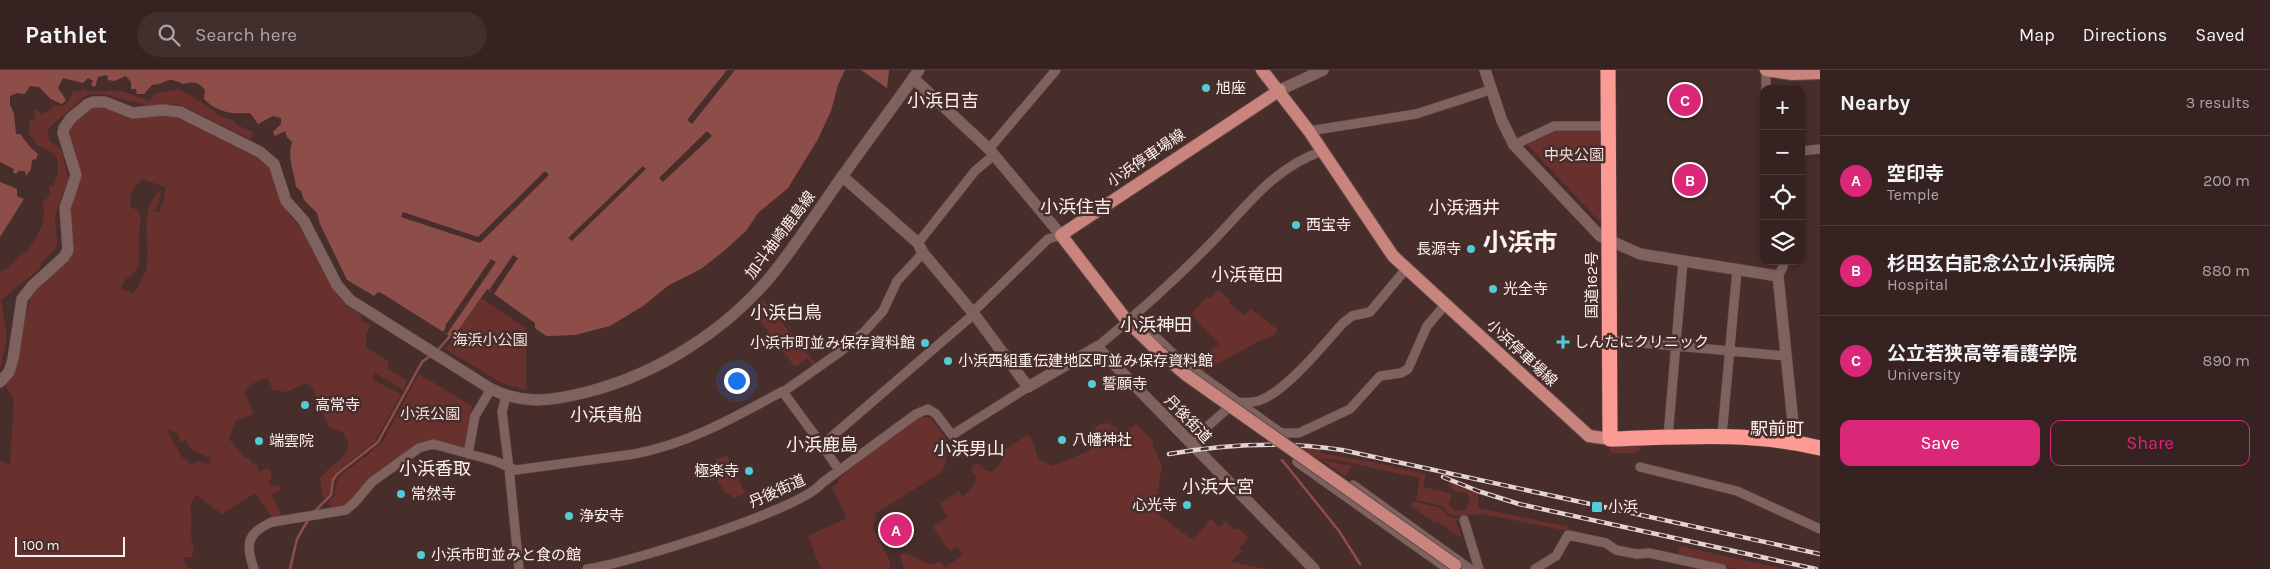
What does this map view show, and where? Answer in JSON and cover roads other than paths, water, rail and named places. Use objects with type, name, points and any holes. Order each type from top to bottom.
[{"type":"highway","name":"国道162号","points":[[1608,70],[1610,439]]},
{"type":"highway","points":[[1610,439],[1722,436],[1795,442],[1820,448]]},
{"type":"main road","points":[[1262,70],[1280,90],[1323,70]]},
{"type":"main road","points":[[1485,70],[1490,90],[1514,145],[1600,236],[1640,254],[1778,276],[1795,442]]},
{"type":"main road","points":[[1766,70],[1792,74],[1820,73]]},
{"type":"main road","name":"加斗袖崎鹿島線","points":[[0,382],[8,372],[13,358],[22,299],[32,286],[60,262],[68,250],[65,208],[76,175],[63,133],[71,118],[93,102],[105,102],[133,113],[163,110],[180,112],[260,152],[274,164],[286,201],[304,221],[343,293],[360,308],[491,389],[506,396],[525,400],[548,400],[594,390],[653,368],[694,344],[742,306],[765,282],[916,74],[991,152],[1062,235]]},
{"type":"main road","name":"小浜停車場線","points":[[1062,235],[1280,90],[1393,256],[1589,436],[1610,439]]},
{"type":"main road","points":[[842,176],[920,248],[973,313],[1028,387],[1097,347]]},
{"type":"main road","points":[[1062,235],[1158,351],[1185,374],[1454,568]]},
{"type":"main road","name":"丹後街道","points":[[1097,347],[1314,569]]},
{"type":"street","points":[[839,470],[783,392],[840,352],[864,332],[883,311],[897,281],[920,248],[975,172],[1056,70]]},
{"type":"street","points":[[1766,70],[1766,85]]},
{"type":"street","points":[[1309,130],[1416,114],[1490,90]]},
{"type":"street","points":[[1514,145],[1554,126],[1608,126]]},
{"type":"street","points":[[1805,151],[1820,149]]},
{"type":"street","points":[[1097,347],[1131,319],[1210,245],[1273,178],[1299,160],[1322,151]]},
{"type":"street","points":[[822,445],[973,313],[1048,239],[1062,235]]},
{"type":"street","points":[[1668,437],[1683,261]]},
{"type":"street","points":[[1778,276],[1783,265]]},
{"type":"street","points":[[1190,442],[1235,402],[1247,403],[1260,400],[1284,384],[1343,323],[1361,313],[1370,312],[1406,269]]},
{"type":"street","points":[[1722,436],[1737,270]]},
{"type":"street","points":[[1131,319],[1182,362],[1235,402],[1281,433],[1299,433],[1350,409],[1380,376],[1401,373],[1408,369],[1427,326],[1445,305]]},
{"type":"street","points":[[1610,340],[1786,356]]},
{"type":"street","name":"丹後街道","points":[[586,569],[656,552],[728,528],[816,490],[839,470],[916,414],[928,409],[936,414],[952,436],[1028,387]]},
{"type":"street","points":[[468,454],[475,416],[491,389]]},
{"type":"street","points":[[254,569],[248,546],[254,532],[272,522],[346,510],[372,482],[419,448],[433,444],[516,470],[652,451],[686,440],[720,425],[783,391]]},
{"type":"street","points":[[506,396],[502,412],[518,569]]},
{"type":"street","points":[[1454,568],[1297,462],[1320,462],[1470,569]]},
{"type":"street","points":[[1640,467],[1737,491],[1820,529]]},
{"type":"street","points":[[1464,520],[1479,569]]},
{"type":"street","points":[[1534,569],[1556,556],[1568,535],[1606,543],[1616,550],[1637,554],[1649,553],[1722,569]]},
{"type":"waterway","points":[[437,351],[450,336]]},
{"type":"waterway","points":[[313,513],[331,495],[333,480],[337,474],[378,442],[422,362],[430,356]]},
{"type":"waterway","points":[[1282,460],[1339,531],[1360,564]]},
{"type":"waterway","points":[[290,569],[297,539],[308,520]]},
{"type":"railway","points":[[1169,454],[1212,448],[1256,445],[1299,445],[1342,450],[1820,554]]},
{"type":"railway","points":[[1443,477],[1519,504],[1816,569]]},
{"type":"place","name":"旭座","points":[[1206,88]]},
{"type":"place","name":"公立若狭高等看護学院","points":[[1685,100]]},
{"type":"place","name":"杉田玄白記念公立小浜病院","points":[[1690,180]]},
{"type":"place","name":"西宝寺","points":[[1296,225]]},
{"type":"place","name":"長源寺","points":[[1471,249]]},
{"type":"place","name":"光全寺","points":[[1493,289]]},
{"type":"place","name":"しんたにクリニック","points":[[1563,342]]},
{"type":"place","name":"小浜市町並み保存資料館","points":[[925,343]]},
{"type":"place","name":"小浜西組重伝建地区町並み保存資料館","points":[[948,361]]},
{"type":"place","name":"誓願寺","points":[[1092,384]]},
{"type":"place","name":"高常寺","points":[[305,405]]},
{"type":"place","name":"八幡神社","points":[[1062,440]]},
{"type":"place","name":"端雲院","points":[[259,441]]},
{"type":"place","name":"極楽寺","points":[[749,471]]},
{"type":"place","name":"常然寺","points":[[401,494]]},
{"type":"place","name":"心光寺","points":[[1187,505]]},
{"type":"place","name":"小浜","points":[[1597,507]]},
{"type":"place","name":"浄安寺","points":[[569,516]]},
{"type":"place","name":"空印寺","points":[[896,530]]},
{"type":"place","name":"小浜市町並みと食の館","points":[[421,555]]},
{"type":"district","name":"小浜日吉","points":[[943,101]]},
{"type":"district","name":"小浜住吉","points":[[1076,207]]},
{"type":"district","name":"小浜酒井","points":[[1464,208]]},
{"type":"district","name":"小浜市","points":[[1520,242]]},
{"type":"district","name":"小浜竜田","points":[[1247,275]]},
{"type":"district","name":"小浜白鳥","points":[[786,313]]},
{"type":"district","name":"小浜神田","points":[[1156,325]]},
{"type":"district","name":"小浜貴船","points":[[606,415]]},
{"type":"district","name":"駅前町","points":[[1777,429]]},
{"type":"district","name":"小浜鹿島","points":[[822,445]]},
{"type":"district","name":"小浜男山","points":[[969,449]]},
{"type":"district","name":"小浜香取","points":[[435,469]]},
{"type":"district","name":"小浜大宮","points":[[1218,487]]},
{"type":"park label","name":"中央公園","points":[[1574,155]]},
{"type":"park label","name":"海浜小公園","points":[[490,340]]},
{"type":"park label","name":"小浜公園","points":[[430,414]]}]
